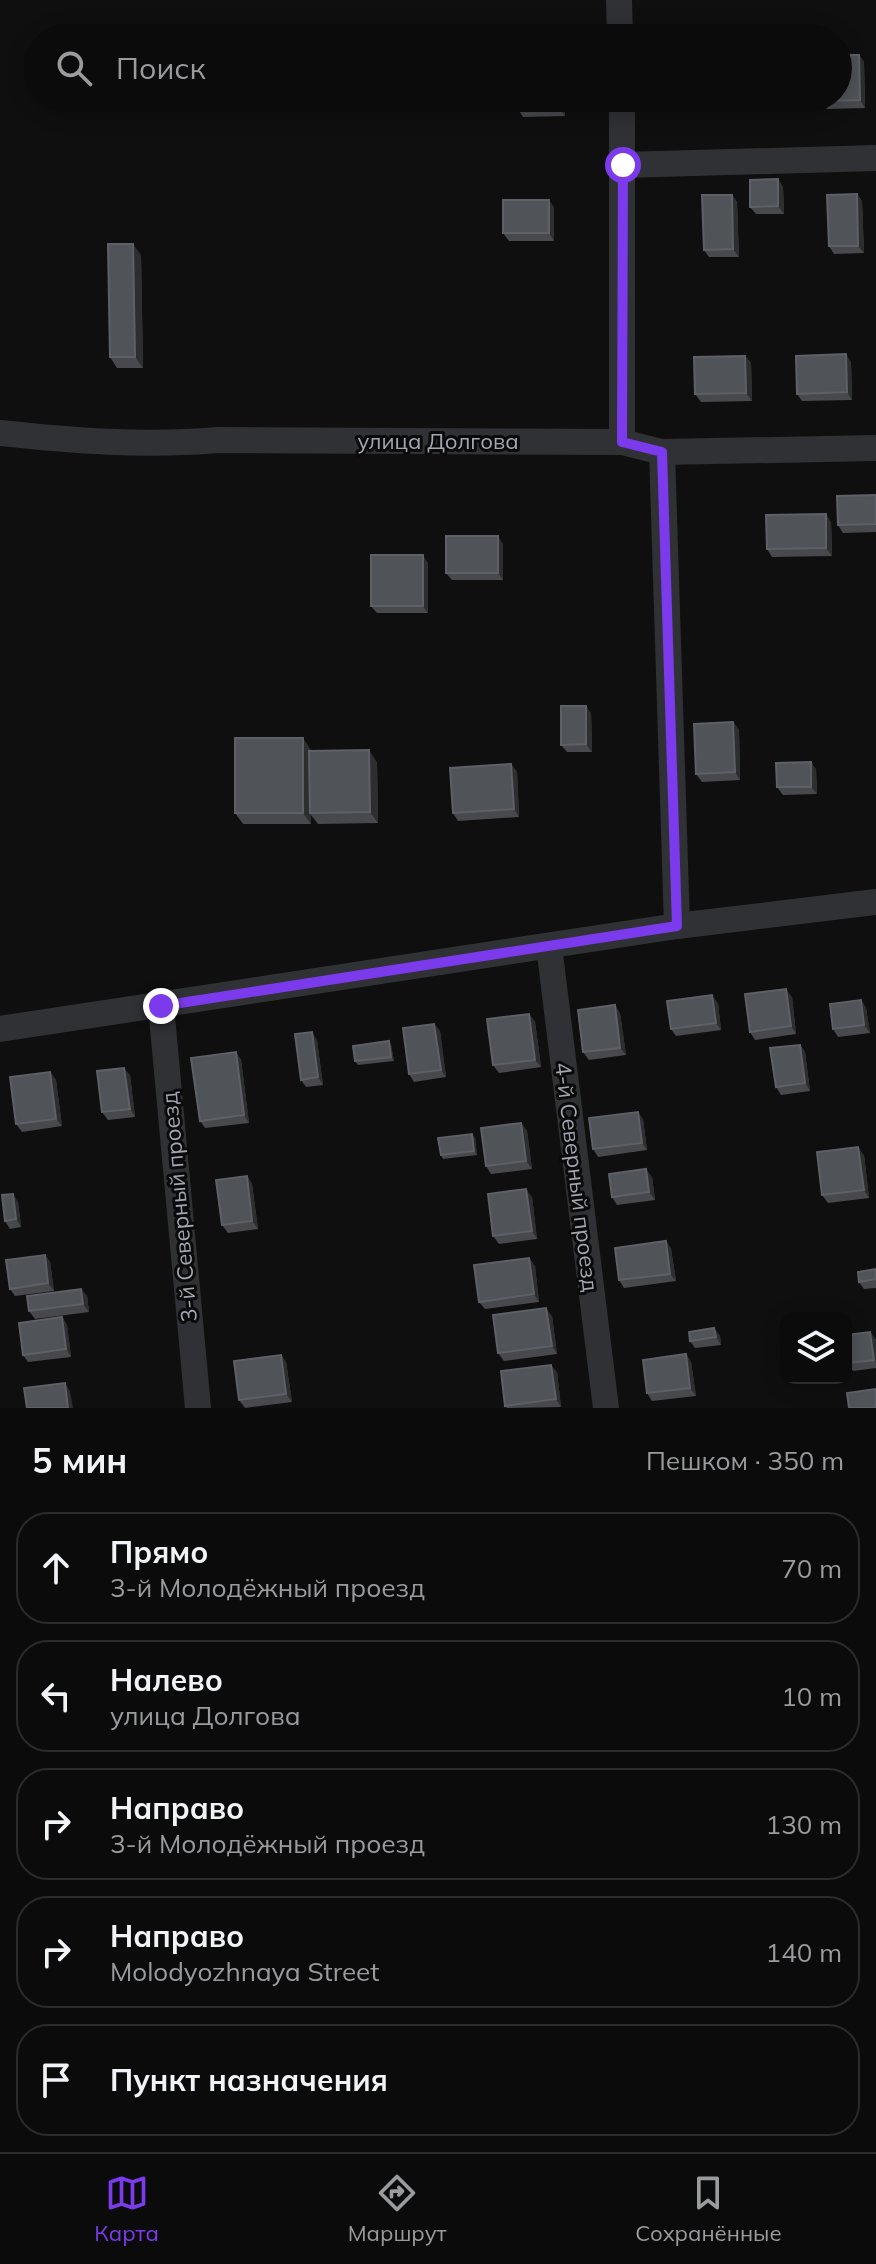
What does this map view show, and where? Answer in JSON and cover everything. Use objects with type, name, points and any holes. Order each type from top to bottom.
[{"type":"street","points":[[619,0],[620,24]]},
{"type":"street","points":[[622,112],[622,442]]},
{"type":"street","points":[[623,165],[876,158]]},
{"type":"street","name":"улица Долгова","points":[[0,433],[79,441],[166,444],[218,440],[622,442],[662,452],[876,448]]},
{"type":"street","points":[[662,452],[677,926]]},
{"type":"street","points":[[0,1029],[677,926],[876,902]]},
{"type":"street","name":"4-й Северный проезд","points":[[549,946],[606,1408]]},
{"type":"street","name":"3-й Северный проезд","points":[[161,1006],[198,1408]]},
{"type":"building","points":[[852,55],[859,55],[860,100],[852,100]]},
{"type":"building","points":[[778,179],[778,206],[750,207],[750,180]]},
{"type":"building","points":[[857,194],[858,246],[829,246],[827,195]]},
{"type":"building","points":[[702,195],[732,195],[733,249],[704,250]]},
{"type":"building","points":[[503,200],[549,200],[549,233],[503,233]]},
{"type":"building","points":[[108,244],[133,244],[135,357],[110,357]]},
{"type":"building","points":[[846,354],[847,392],[797,394],[796,356]]},
{"type":"building","points":[[745,356],[746,393],[695,394],[694,357]]},
{"type":"building","points":[[876,495],[876,524],[838,525],[837,496]]},
{"type":"building","points":[[826,514],[826,548],[767,549],[766,515]]},
{"type":"building","points":[[446,536],[498,536],[498,573],[446,573]]},
{"type":"building","points":[[371,555],[423,555],[423,606],[371,606]]},
{"type":"building","points":[[561,706],[586,706],[586,744],[561,745]]},
{"type":"building","points":[[733,722],[735,772],[696,774],[694,724]]},
{"type":"building","points":[[235,738],[303,738],[303,813],[235,813]]},
{"type":"building","points":[[369,750],[370,812],[310,813],[309,751]]},
{"type":"building","points":[[811,762],[811,787],[777,787],[776,763]]},
{"type":"building","points":[[511,764],[514,809],[453,813],[450,768]]},
{"type":"building","points":[[786,989],[791,1026],[750,1032],[745,994]]},
{"type":"building","points":[[712,995],[716,1023],[671,1029],[667,1001]]},
{"type":"building","points":[[861,1000],[864,1025],[833,1029],[830,1004]]},
{"type":"building","points":[[615,1005],[620,1048],[583,1052],[578,1010]]},
{"type":"building","points":[[529,1014],[535,1060],[493,1065],[487,1019]]},
{"type":"building","points":[[434,1024],[441,1070],[409,1074],[403,1028]]},
{"type":"building","points":[[312,1032],[318,1077],[301,1080],[295,1034]]},
{"type":"building","points":[[389,1041],[391,1057],[355,1061],[353,1046]]},
{"type":"building","points":[[800,1045],[805,1083],[776,1087],[770,1048]]},
{"type":"building","points":[[236,1052],[244,1115],[200,1121],[191,1058]]},
{"type":"building","points":[[124,1068],[130,1109],[102,1112],[97,1071]]},
{"type":"building","points":[[50,1072],[56,1119],[16,1124],[10,1077]]},
{"type":"building","points":[[638,1112],[642,1143],[593,1149],[589,1118]]},
{"type":"building","points":[[521,1123],[526,1161],[486,1166],[481,1128]]},
{"type":"building","points":[[472,1134],[474,1151],[441,1155],[438,1138]]},
{"type":"building","points":[[858,1147],[864,1190],[822,1195],[817,1152]]},
{"type":"building","points":[[646,1169],[649,1192],[612,1197],[609,1174]]},
{"type":"building","points":[[247,1176],[252,1221],[222,1225],[216,1180]]},
{"type":"building","points":[[526,1189],[532,1231],[493,1236],[488,1194]]},
{"type":"building","points":[[13,1194],[16,1219],[5,1221],[2,1195]]},
{"type":"building","points":[[666,1241],[670,1274],[619,1280],[615,1248]]},
{"type":"building","points":[[45,1255],[48,1283],[10,1289],[6,1260]]},
{"type":"building","points":[[529,1258],[534,1294],[479,1302],[474,1265]]},
{"type":"building","points":[[876,1269],[876,1279],[859,1282],[858,1272]]},
{"type":"building","points":[[81,1289],[83,1304],[29,1311],[27,1296]]},
{"type":"building","points":[[546,1308],[552,1346],[498,1353],[493,1315]]},
{"type":"building","points":[[62,1317],[66,1349],[23,1355],[19,1323]]},
{"type":"building","points":[[714,1328],[716,1337],[690,1341],[689,1332]]},
{"type":"building","points":[[870,1332],[874,1360],[852,1363],[852,1334]]},
{"type":"building","points":[[686,1354],[690,1388],[647,1393],[643,1360]]},
{"type":"building","points":[[281,1355],[286,1394],[239,1400],[234,1361]]},
{"type":"building","points":[[551,1365],[556,1399],[505,1406],[501,1371]]},
{"type":"building","points":[[65,1383],[68,1408],[27,1408],[24,1388]]},
{"type":"building","points":[[876,1389],[876,1408],[849,1408],[847,1393]]},
{"type":"route","points":[[161,1006],[677,926],[662,452],[622,442],[623,165]]}]
